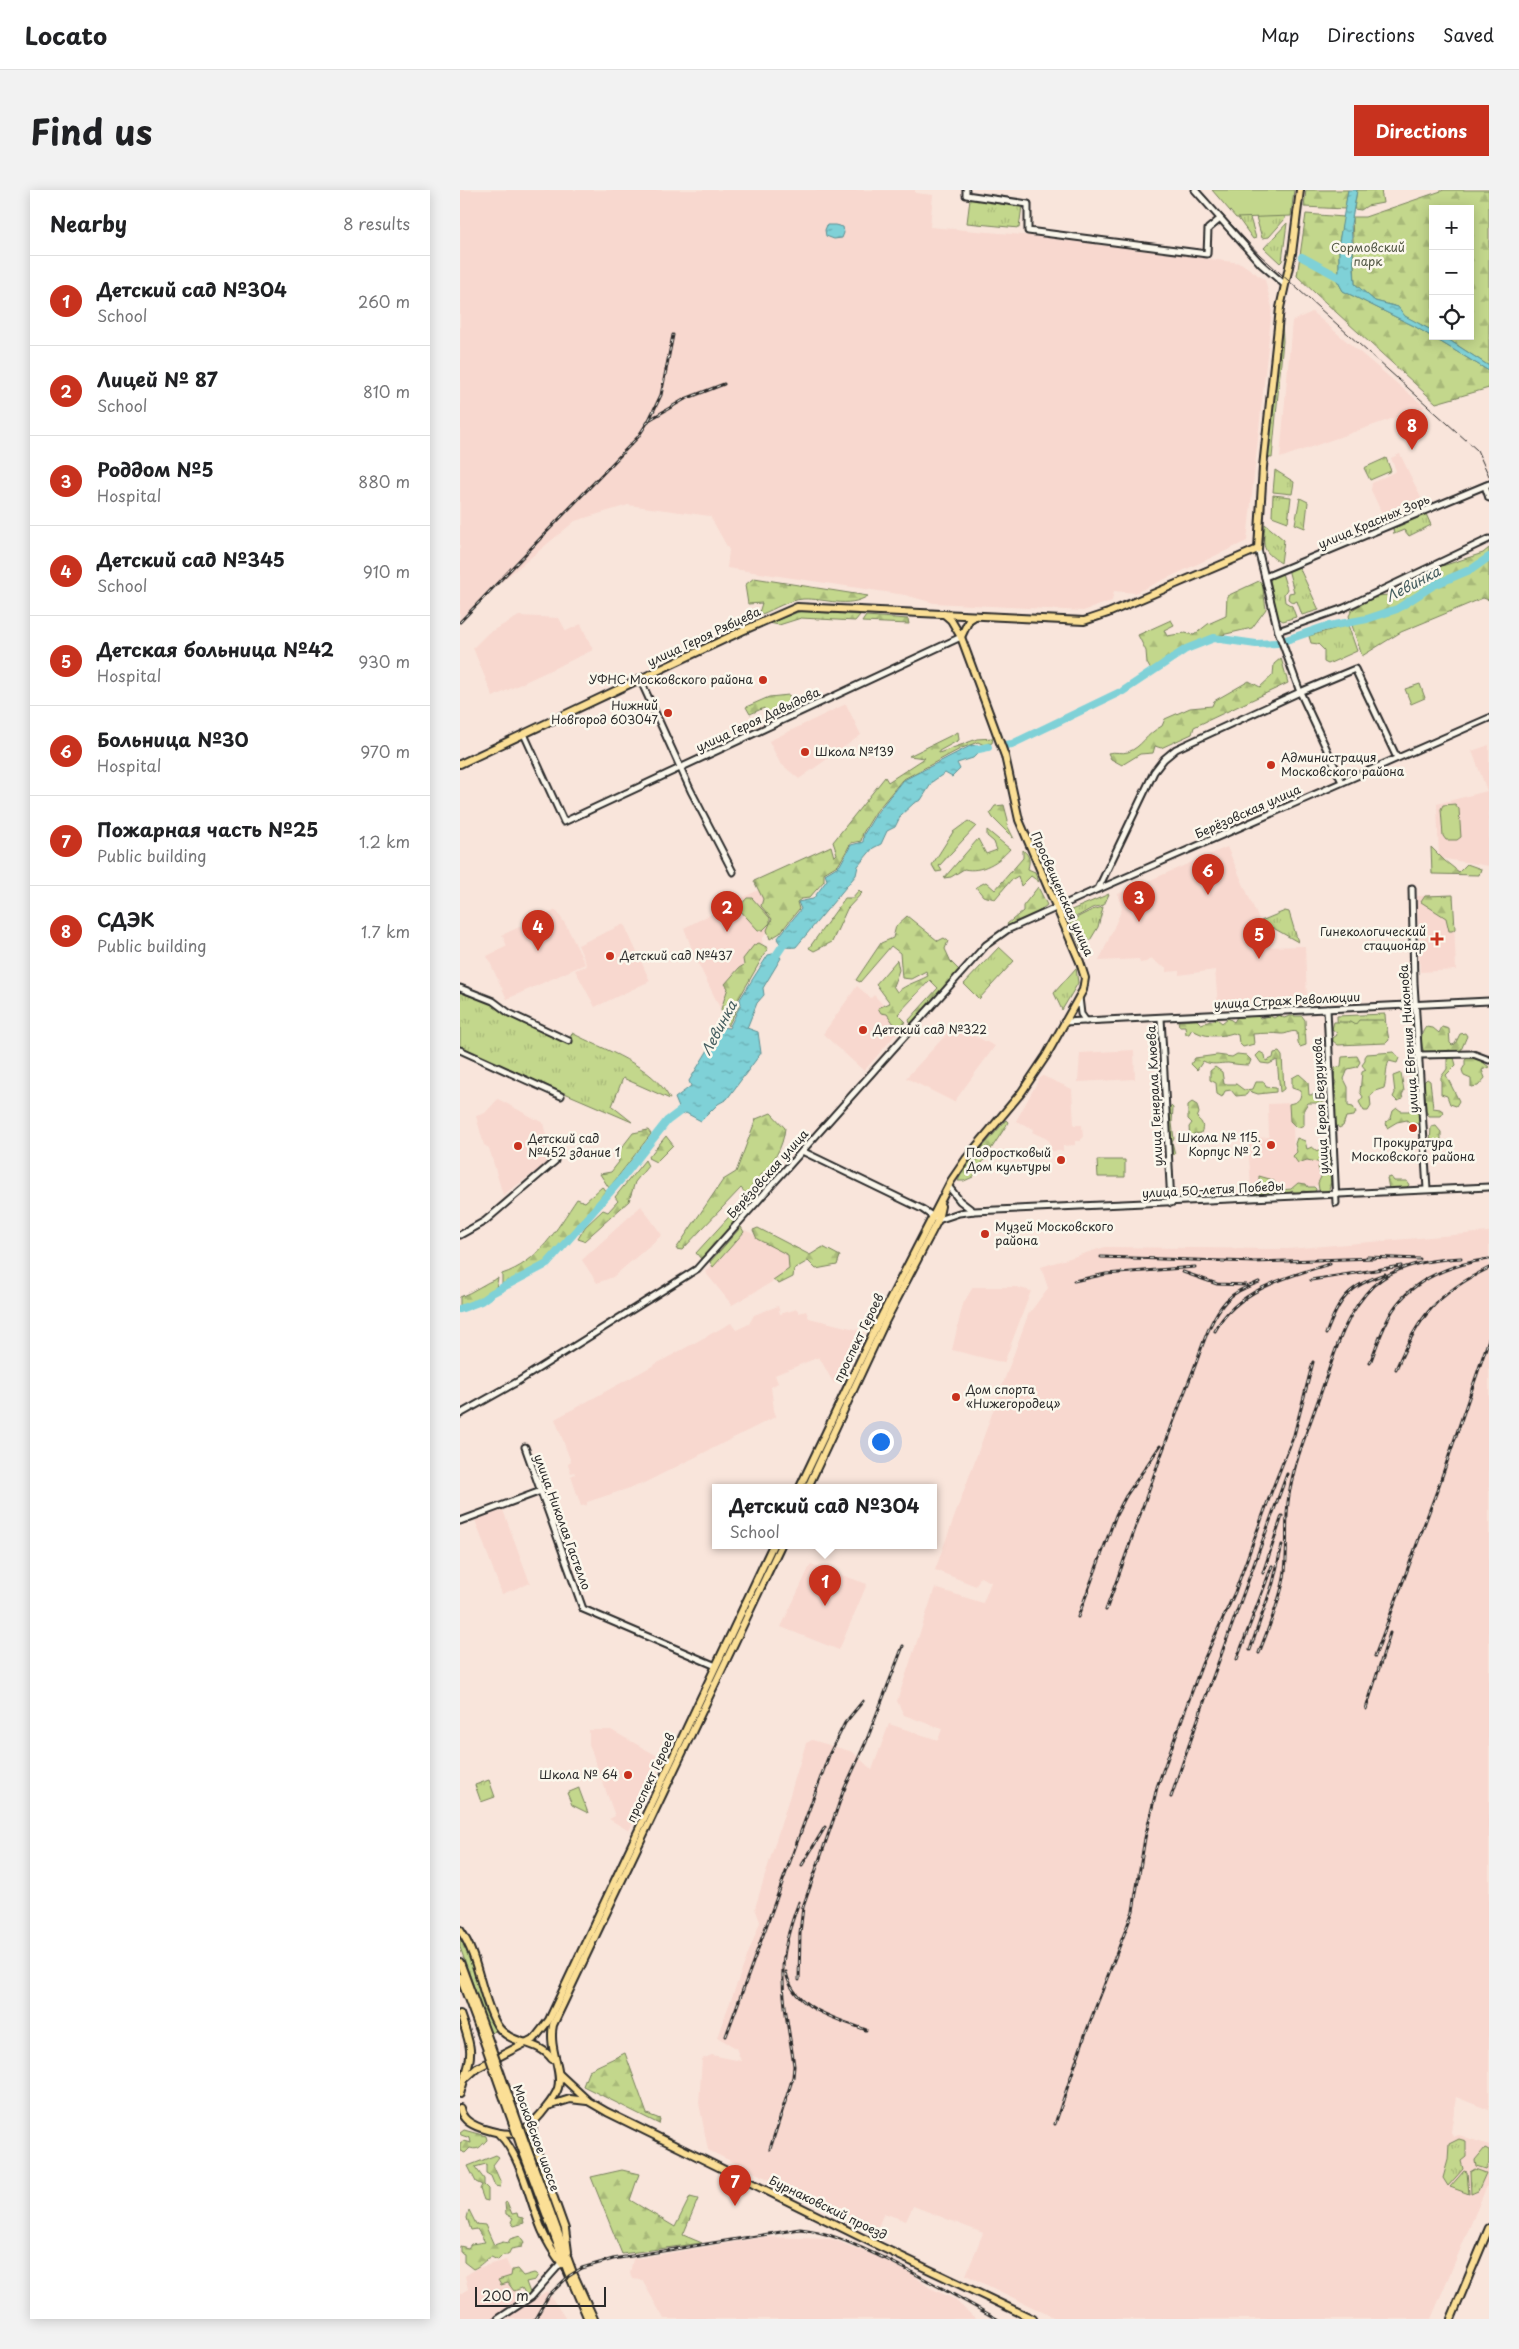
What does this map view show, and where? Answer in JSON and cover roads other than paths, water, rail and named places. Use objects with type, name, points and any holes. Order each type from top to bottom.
[{"type":"main road","points":[[1258,549],[1263,467],[1280,308],[1292,253],[1300,190]]},
{"type":"main road","name":"улица Героя Рябцева","points":[[460,764],[797,607],[1084,621],[1108,613],[1258,549]]},
{"type":"main road","name":"Просвещенская улица","points":[[944,614],[951,620],[961,637],[1005,756],[1018,820],[1084,974],[1084,986],[1079,997],[1028,1083],[962,1164],[949,1187]]},
{"type":"main road","points":[[961,637],[969,620],[975,615]]},
{"type":"main road","name":"проспект Героев","points":[[809,1484],[949,1187]]},
{"type":"main road","name":"проспект Героев","points":[[801,1484],[876,1327],[936,1218]]},
{"type":"main road","name":"проспект Героев","points":[[466,2078],[477,2068],[526,2044],[540,2033],[549,2020],[771,1549]]},
{"type":"main road","name":"проспект Героев","points":[[554,2062],[551,2033],[558,2016],[779,1549]]},
{"type":"main road","points":[[460,1930],[470,1949],[497,2025],[509,2037],[542,2048],[554,2062],[559,2074],[588,2101]]},
{"type":"main road","name":"Московское шоссе","points":[[460,1962],[484,2036],[588,2319]]},
{"type":"main road","name":"Московское шоссе","points":[[460,1977],[484,2036]]},
{"type":"main road","points":[[460,2014],[470,2042],[472,2056],[460,2094]]},
{"type":"main road","points":[[460,2123],[498,2133],[519,2133],[533,2123],[548,2106],[558,2088],[559,2074]]},
{"type":"main road","points":[[548,2106],[570,2099],[588,2101]]},
{"type":"main road","name":"Бурнаковский проезд","points":[[588,2101],[876,2245],[1034,2319]]},
{"type":"main road","points":[[460,2108],[465,2119],[472,2125]]},
{"type":"main road","points":[[533,2123],[532,2137],[565,2229],[569,2269]]},
{"type":"main road","points":[[498,2133],[505,2140],[515,2158],[542,2232],[561,2263],[569,2269]]},
{"type":"main road","points":[[1451,2319],[1489,2228]]},
{"type":"main road","name":"Московское шоссе","points":[[569,2269],[594,2319]]},
{"type":"street","points":[[1195,190],[1261,264],[1284,284]]},
{"type":"street","points":[[966,193],[1028,204],[1028,231],[1207,254],[1208,229],[1220,219]]},
{"type":"street","points":[[1487,485],[1489,498]]},
{"type":"street","name":"улица Красных Зорь","points":[[1265,577],[1487,485]]},
{"type":"street","points":[[1278,631],[1344,608],[1489,539]]},
{"type":"street","points":[[1258,549],[1278,631],[1300,692],[1342,782]]},
{"type":"street","name":"улица Героя Давыдова","points":[[524,734],[564,822],[961,637]]},
{"type":"street","points":[[1098,889],[1154,772],[1164,759],[1176,749],[1300,692],[1355,669],[1397,758]]},
{"type":"street","points":[[640,679],[680,768],[733,872]]},
{"type":"street","name":"Берёзовская улица","points":[[460,1414],[517,1382],[697,1269],[986,945],[1007,930],[1489,718]]},
{"type":"street","name":"улица Евгения Никонова","points":[[1412,888],[1415,1004],[1420,1055],[1427,1189]]},
{"type":"street","points":[[460,988],[493,1001],[509,1013],[569,1041]]},
{"type":"street","points":[[1079,997],[1081,1014],[1087,1021]]},
{"type":"street","name":"улица Страж Революции","points":[[1064,1022],[1489,1001]]},
{"type":"street","name":"улица Героя Безрукова","points":[[1327,1009],[1336,1203]]},
{"type":"street","name":"улица Генерала Клюева","points":[[1161,1018],[1171,1203]]},
{"type":"street","points":[[460,1050],[561,1096]]},
{"type":"street","points":[[1420,1055],[1473,1054],[1489,1060]]},
{"type":"street","points":[[802,1152],[936,1218]]},
{"type":"street","points":[[460,1236],[485,1221],[555,1161]]},
{"type":"street","name":"улица 50-летия Победы","points":[[936,1218],[974,1211],[1171,1203],[1489,1186]]},
{"type":"street","points":[[949,1187],[960,1201],[974,1211]]},
{"type":"street","name":"улица Николая Гастелло","points":[[525,1447],[583,1609],[716,1666]]},
{"type":"street","points":[[460,1522],[541,1491]]},
{"type":"street","points":[[498,2319],[531,2297],[561,2263]]},
{"type":"water","points":[[1348,190],[1357,190],[1351,224],[1355,284],[1375,301],[1398,307],[1405,316],[1429,329],[1429,335],[1343,291],[1337,280],[1339,271],[1339,242]]},
{"type":"water","points":[[827,225],[843,227],[844,233],[842,238],[834,239],[826,236],[825,230]]},
{"type":"water","points":[[1437,340],[1449,340],[1489,366],[1489,371]]},
{"type":"water","points":[[972,745],[983,748],[973,758],[957,763],[960,769],[952,777],[945,773],[933,781],[921,800],[914,803],[901,815],[895,827],[887,831],[881,844],[873,848],[858,866],[856,875],[796,947],[783,946],[777,939],[801,909],[798,902],[813,899],[827,880],[825,874],[840,865],[851,845],[863,842],[864,834],[876,814],[902,781]]},
{"type":"water","points":[[777,953],[781,958],[763,988],[764,995],[757,1003],[747,1028],[758,1032],[761,1053],[727,1099],[718,1104],[701,1121],[686,1113],[682,1115],[675,1098],[691,1086],[689,1081],[722,1027],[729,1028],[741,1004],[740,999],[768,955]]},
{"type":"waterway","points":[[1302,257],[1346,281]]},
{"type":"waterway","name":"Левинка","points":[[1286,640],[1324,627],[1367,619],[1397,609],[1434,585],[1472,569],[1489,557]]},
{"type":"waterway","name":"Левинка","points":[[1123,691],[1186,649],[1214,638],[1256,644],[1277,643]]},
{"type":"waterway","name":"Левинка","points":[[1005,745],[1012,744],[1118,693]]},
{"type":"waterway","name":"Левинка","points":[[974,750],[988,747]]},
{"type":"waterway","name":"Левинка","points":[[773,960],[787,939]]},
{"type":"waterway","name":"Левинка","points":[[460,1309],[481,1301],[492,1293],[547,1264],[623,1177],[667,1121],[687,1106]]},
{"type":"tram line","points":[[1199,190],[1260,255],[1477,450],[1489,476]]},
{"type":"railway","points":[[649,420],[661,395],[673,335]]},
{"type":"railway","points":[[460,622],[638,437],[649,420],[685,399],[724,384]]},
{"type":"railway","points":[[1101,1257],[1254,1262],[1374,1258]]},
{"type":"railway","points":[[1367,1257],[1420,1259]]},
{"type":"railway","points":[[1259,1653],[1276,1607],[1284,1578],[1288,1505],[1294,1470],[1346,1324],[1363,1298],[1382,1279],[1414,1264],[1461,1258]]},
{"type":"railway","points":[[1370,1363],[1389,1316],[1412,1289],[1435,1274],[1475,1261],[1489,1259]]},
{"type":"railway","points":[[1215,1331],[1224,1317],[1250,1295],[1281,1280],[1330,1264]]},
{"type":"railway","points":[[1311,1280],[1401,1266]]},
{"type":"railway","points":[[1074,1281],[1106,1274],[1195,1267]]},
{"type":"railway","points":[[1396,1369],[1412,1335],[1431,1308],[1456,1287],[1489,1268]]},
{"type":"railway","points":[[1183,1272],[1217,1284],[1246,1285]]},
{"type":"railway","points":[[1326,1334],[1346,1295],[1362,1284],[1385,1274]]},
{"type":"railway","points":[[1106,1610],[1169,1434],[1214,1318],[1226,1301],[1233,1295],[1259,1282]]},
{"type":"railway","points":[[1375,1656],[1438,1488],[1489,1339]]},
{"type":"railway","points":[[1055,2124],[1085,2035],[1133,1911],[1145,1838],[1157,1787],[1202,1664],[1235,1592],[1294,1435],[1313,1362]]},
{"type":"railway","points":[[1078,1617],[1116,1515],[1126,1496],[1160,1446]]},
{"type":"railway","points":[[1171,1797],[1287,1474]]},
{"type":"railway","points":[[1263,1573],[1282,1516]]},
{"type":"railway","points":[[1250,1650],[1273,1583],[1282,1545]]},
{"type":"railway","points":[[1237,1659],[1272,1566]]},
{"type":"railway","points":[[1366,1709],[1390,1633]]},
{"type":"railway","points":[[799,1980],[800,1933],[803,1907],[843,1792],[866,1742],[903,1646]]},
{"type":"railway","points":[[726,2036],[829,1755],[845,1723],[863,1701]]},
{"type":"railway","points":[[802,1865],[825,1827]]},
{"type":"railway","points":[[770,2149],[793,2077],[794,2066],[785,2006],[783,1970],[784,1953],[799,1902]]},
{"type":"railway","points":[[786,1972],[790,1985],[806,2003],[829,2016],[866,2030]]},
{"type":"railway","points":[[535,2319],[549,2295],[569,2276],[582,2268],[613,2259],[800,2229],[833,2236],[865,2249],[914,2273],[997,2319]]},
{"type":"place","name":"СДЭК","points":[[1412,450]]},
{"type":"place","name":"УФНС Московского района","points":[[763,680]]},
{"type":"place","name":"Нижний Новгород 603047","points":[[668,713]]},
{"type":"place","name":"Школа №139","points":[[805,752]]},
{"type":"place","name":"Администрация Московского района","points":[[1271,765]]},
{"type":"place","name":"Больница №30","points":[[1208,895]]},
{"type":"place","name":"Роддом №5","points":[[1139,922]]},
{"type":"place","name":"Лицей № 87","points":[[727,932]]},
{"type":"place","name":"Гинекологический стационар","points":[[1437,939]]},
{"type":"place","name":"Детский сад №345","points":[[538,951]]},
{"type":"place","name":"Детский сад №437","points":[[610,956]]},
{"type":"place","name":"Детская больница №42","points":[[1259,959]]},
{"type":"place","name":"Детский сад №322","points":[[863,1030]]},
{"type":"place","name":"Прокуратура Московского района","points":[[1413,1128]]},
{"type":"place","name":"Школа № 115. Корпус № 2","points":[[1271,1145]]},
{"type":"place","name":"Детский сад №452 здание 1","points":[[518,1146]]},
{"type":"place","name":"Подростковый Дом культуры","points":[[1061,1160]]},
{"type":"place","name":"Музей Московского района","points":[[985,1234]]},
{"type":"place","name":"Дом спорта «Нижегородец»","points":[[956,1397]]},
{"type":"place","name":"Детский сад №304","points":[[825,1606]]},
{"type":"place","name":"Школа № 64","points":[[628,1775]]},
{"type":"place","name":"Пожарная часть №25","points":[[735,2206]]},
{"type":"park label","name":"Сормовский парк","points":[[1368,255]]}]
